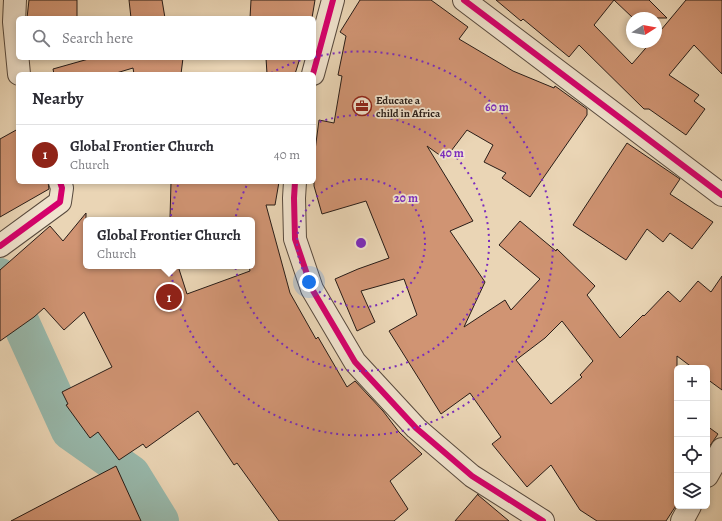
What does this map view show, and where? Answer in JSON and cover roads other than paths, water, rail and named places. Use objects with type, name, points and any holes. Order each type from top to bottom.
[{"type":"street","points":[[16,0],[14,22],[16,43]]},
{"type":"street","points":[[314,72],[333,0]]},
{"type":"street","points":[[464,0],[722,195]]},
{"type":"street","points":[[18,60],[19,72]]},
{"type":"street","points":[[0,246],[60,202],[62,188],[61,184]]},
{"type":"street","points":[[295,184],[295,239],[312,289],[356,362],[416,428],[466,472],[544,521]]},
{"type":"street","points":[[709,473],[722,449]]},
{"type":"street","points":[[682,521],[688,509]]},
{"type":"waterway","points":[[0,277],[70,431],[131,474],[160,521]]},
{"type":"place","name":"Educate a child in Africa","points":[[362,106]]},
{"type":"place","name":"Global Frontier Church","points":[[169,297]]}]
